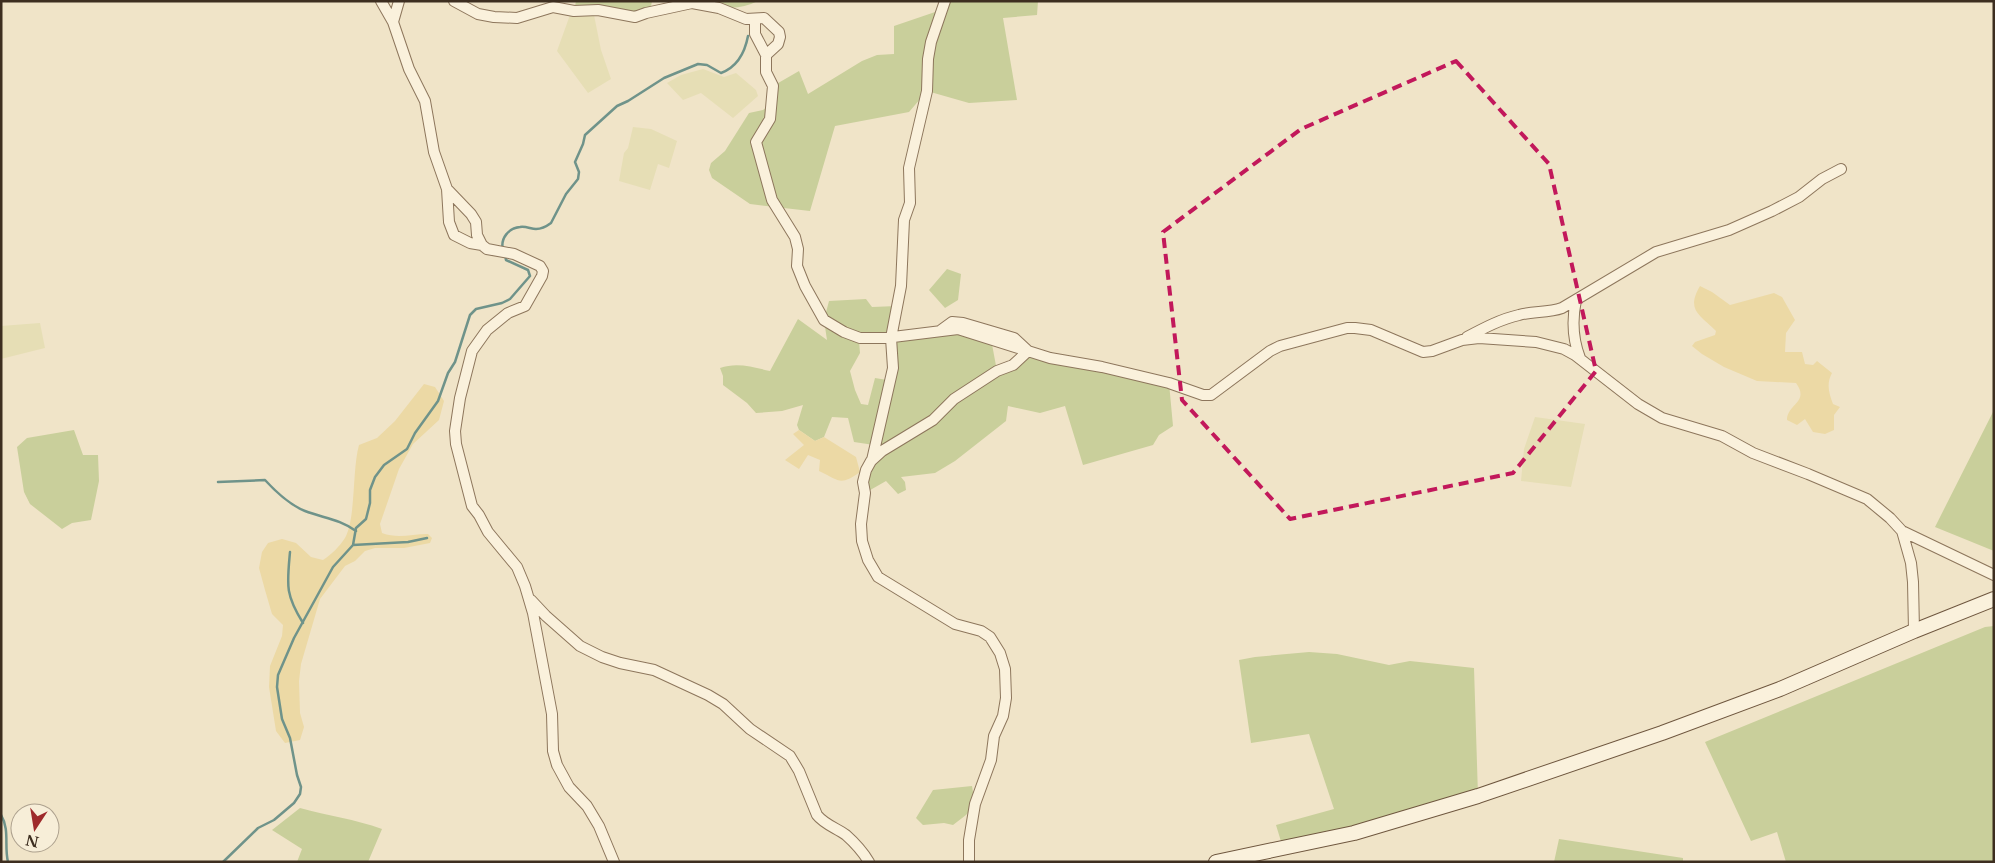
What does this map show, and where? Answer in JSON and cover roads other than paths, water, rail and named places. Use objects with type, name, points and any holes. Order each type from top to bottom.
[{"type":"main road","points":[[1216,862],[1354,833],[1478,796],[1662,733],[1780,689],[1914,631],[1994,599]]},
{"type":"street","points":[[381,1],[393,22],[410,70],[425,101],[434,152],[448,189],[449,222],[454,236],[470,243],[482,245],[488,249],[514,254],[540,266],[543,270],[542,276],[525,306],[508,313],[487,330],[476,343],[472,351],[460,398],[455,431],[456,444],[472,506],[488,532],[517,567],[533,612],[552,714],[553,752],[557,765],[569,787],[587,806],[599,826],[614,862]]},
{"type":"street","points":[[393,22],[399,1]]},
{"type":"street","points":[[454,1],[478,14],[517,18],[553,7],[574,11],[598,10],[635,17],[646,12],[692,4],[719,8],[746,19],[764,18],[769,22],[779,32],[780,37],[778,44],[766,55]]},
{"type":"street","points":[[872,461],[893,368],[891,338],[901,286],[904,220],[910,203],[909,168],[927,91],[928,59],[931,42],[945,1]]},
{"type":"street","points":[[755,19],[755,34],[766,55],[766,72],[773,86],[770,119],[756,142],[772,200],[795,237],[798,249],[797,266],[824,320],[844,332],[860,338],[891,338],[958,329],[1050,358],[1102,367],[1169,383],[1203,395],[1211,395],[1270,351],[1280,346],[1347,328],[1371,330],[1423,352],[1432,351],[1462,340],[1497,322],[1521,314],[1554,311],[1656,252],[1729,230],[1772,211],[1799,197],[1822,179],[1841,169]]},
{"type":"street","points":[[448,189],[476,222],[477,235],[482,245]]},
{"type":"street","points":[[1576,300],[1573,312],[1575,340],[1580,358]]},
{"type":"street","points":[[1462,340],[1479,338],[1536,342],[1564,349],[1580,358],[1638,404],[1662,418],[1722,436],[1753,453],[1800,470],[1867,499],[1902,531],[1994,575]]},
{"type":"street","points":[[969,862],[969,840],[975,804],[991,760],[994,736],[1003,716],[1006,698],[1005,669],[1000,653],[990,637],[955,624],[878,577],[868,560],[862,541],[861,524],[865,493],[864,482],[866,470],[882,451],[932,420],[970,387],[997,371],[1013,365],[1028,351]]},
{"type":"street","points":[[1902,531],[1913,582],[1914,631]]},
{"type":"street","points":[[527,595],[546,616],[580,646],[620,664],[654,670],[708,695],[723,704],[750,729],[790,756],[799,771],[817,815],[862,850],[869,862]]},
{"type":"waterway","points":[[503,250],[504,238],[512,229],[522,227],[538,229],[551,223],[566,194],[578,179],[579,172],[575,162],[585,135],[617,106],[664,78],[698,64],[707,65],[721,73],[727,70],[736,63],[745,48],[748,36]]},
{"type":"waterway","points":[[223,862],[258,828],[274,820],[294,803],[300,794],[301,787],[290,738],[282,719],[277,687],[278,675],[294,638],[333,567],[353,545],[356,528],[366,519],[370,503],[370,490],[375,477],[384,465],[407,449],[415,433],[438,401],[448,373],[455,362],[470,315],[476,309],[502,303],[510,299],[530,276],[528,270],[506,260],[505,255]]},
{"type":"waterway","points":[[218,482],[265,480],[284,498],[299,508],[338,521],[356,531]]},
{"type":"waterway","points":[[353,545],[408,542],[427,538]]},
{"type":"waterway","points":[[290,552],[288,573],[290,596],[303,623]]},
{"type":"waterway","points":[[1,815],[6,832],[8,862]]}]
